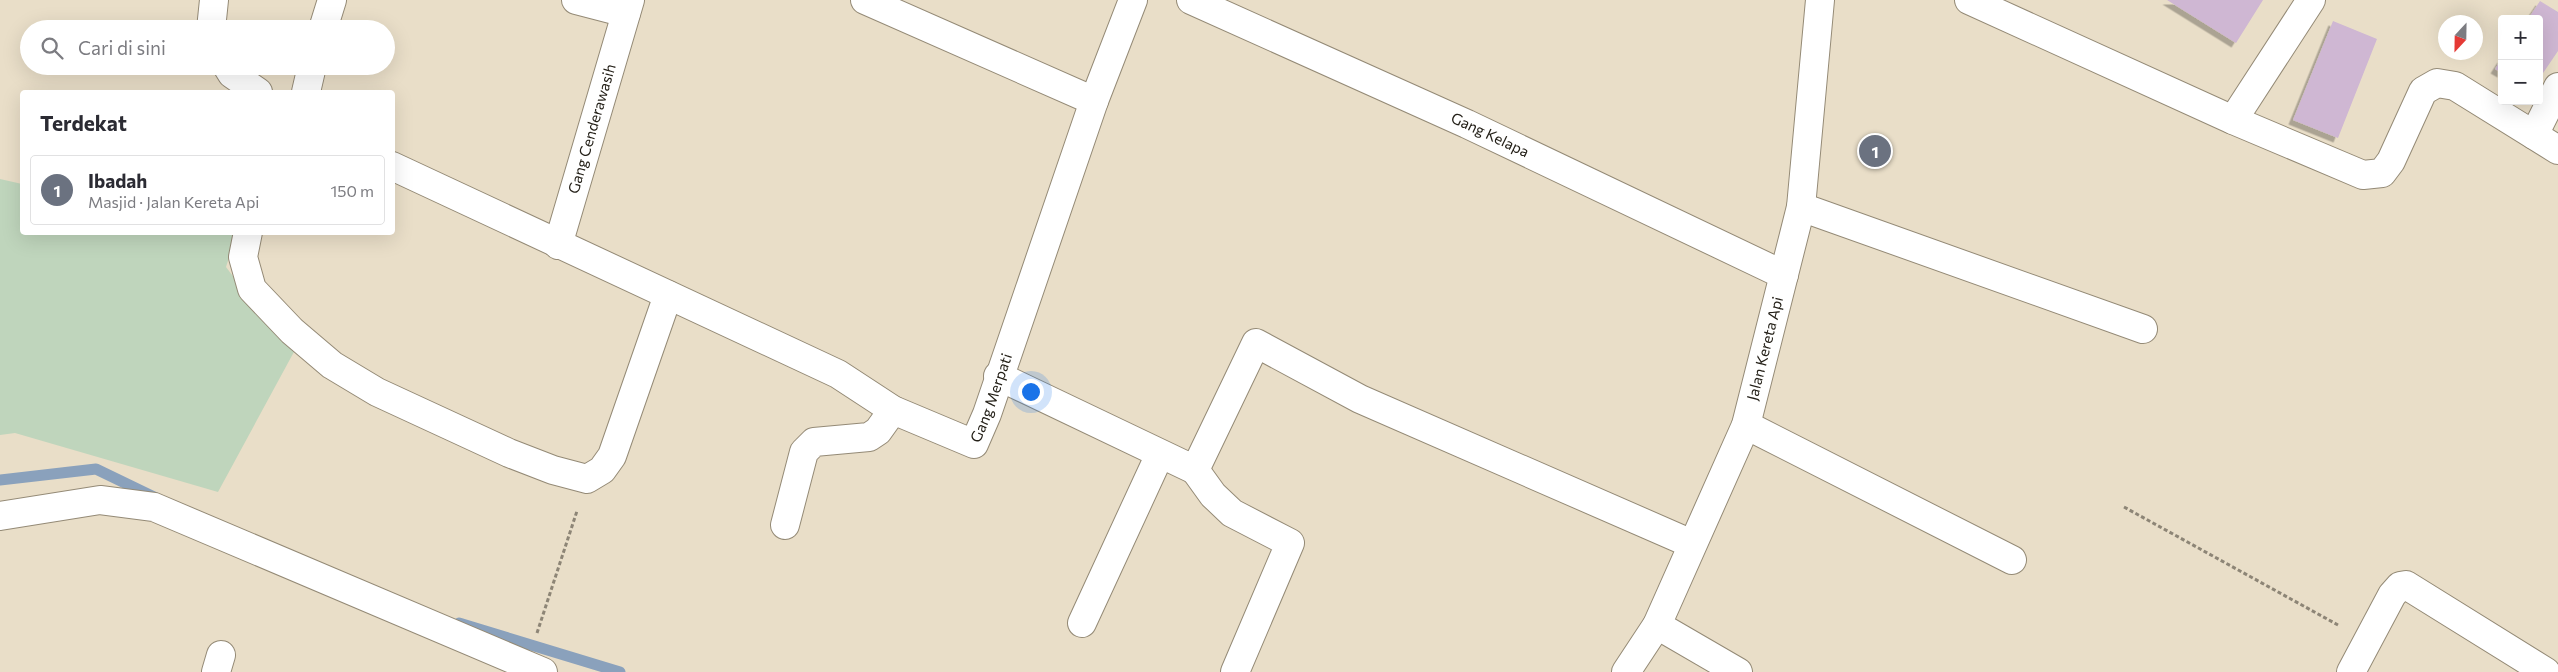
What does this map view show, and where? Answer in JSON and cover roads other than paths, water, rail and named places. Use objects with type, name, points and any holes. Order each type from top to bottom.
[{"type":"street","points":[[212,20],[214,0]]},
{"type":"street","points":[[326,20],[332,0]]},
{"type":"street","name":"Gang Cenderawasih","points":[[558,245],[628,6],[576,0]]},
{"type":"street","points":[[866,0],[1094,100]]},
{"type":"street","name":"Gang Merpati","points":[[395,167],[838,374],[893,410],[974,444],[987,414],[998,376],[1094,100],[1133,0]]},
{"type":"street","name":"Gang Kelapa","points":[[1191,0],[1467,124],[1784,275]]},
{"type":"street","name":"Jalan Kereta Api","points":[[1626,672],[1658,625],[1692,544],[1746,426],[1801,207],[1820,0]]},
{"type":"street","points":[[1970,0],[2233,120],[2363,175],[2382,173],[2391,162],[2423,92],[2437,83],[2455,86],[2558,150]]},
{"type":"street","points":[[2233,120],[2311,0]]},
{"type":"street","points":[[233,75],[255,90]]},
{"type":"street","points":[[306,90],[310,75]]},
{"type":"street","points":[[2534,135],[2558,87]]},
{"type":"street","points":[[1801,207],[2143,329]]},
{"type":"street","points":[[247,235],[243,257],[252,289],[292,331],[332,365],[378,392],[509,453],[553,470],[587,479],[602,470],[612,456],[668,295]]},
{"type":"street","points":[[1195,470],[1256,343],[1360,399],[1692,544]]},
{"type":"street","points":[[998,376],[1195,470],[1213,495],[1232,513],[1290,543],[1235,672]]},
{"type":"street","points":[[785,525],[804,452],[814,442],[869,437],[878,431],[893,410]]},
{"type":"street","points":[[1746,426],[2012,560]]},
{"type":"street","points":[[1082,622],[1160,454]]},
{"type":"street","points":[[0,516],[100,500],[154,508],[530,666]]},
{"type":"street","points":[[2351,672],[2392,595],[2400,586],[2406,585],[2546,672]]},
{"type":"street","points":[[1658,625],[1738,672]]},
{"type":"waterway","points":[[0,480],[96,469],[156,498]]},
{"type":"waterway","points":[[459,623],[620,672]]},
{"type":"place","name":"Ibadah","points":[[1875,151]]}]
